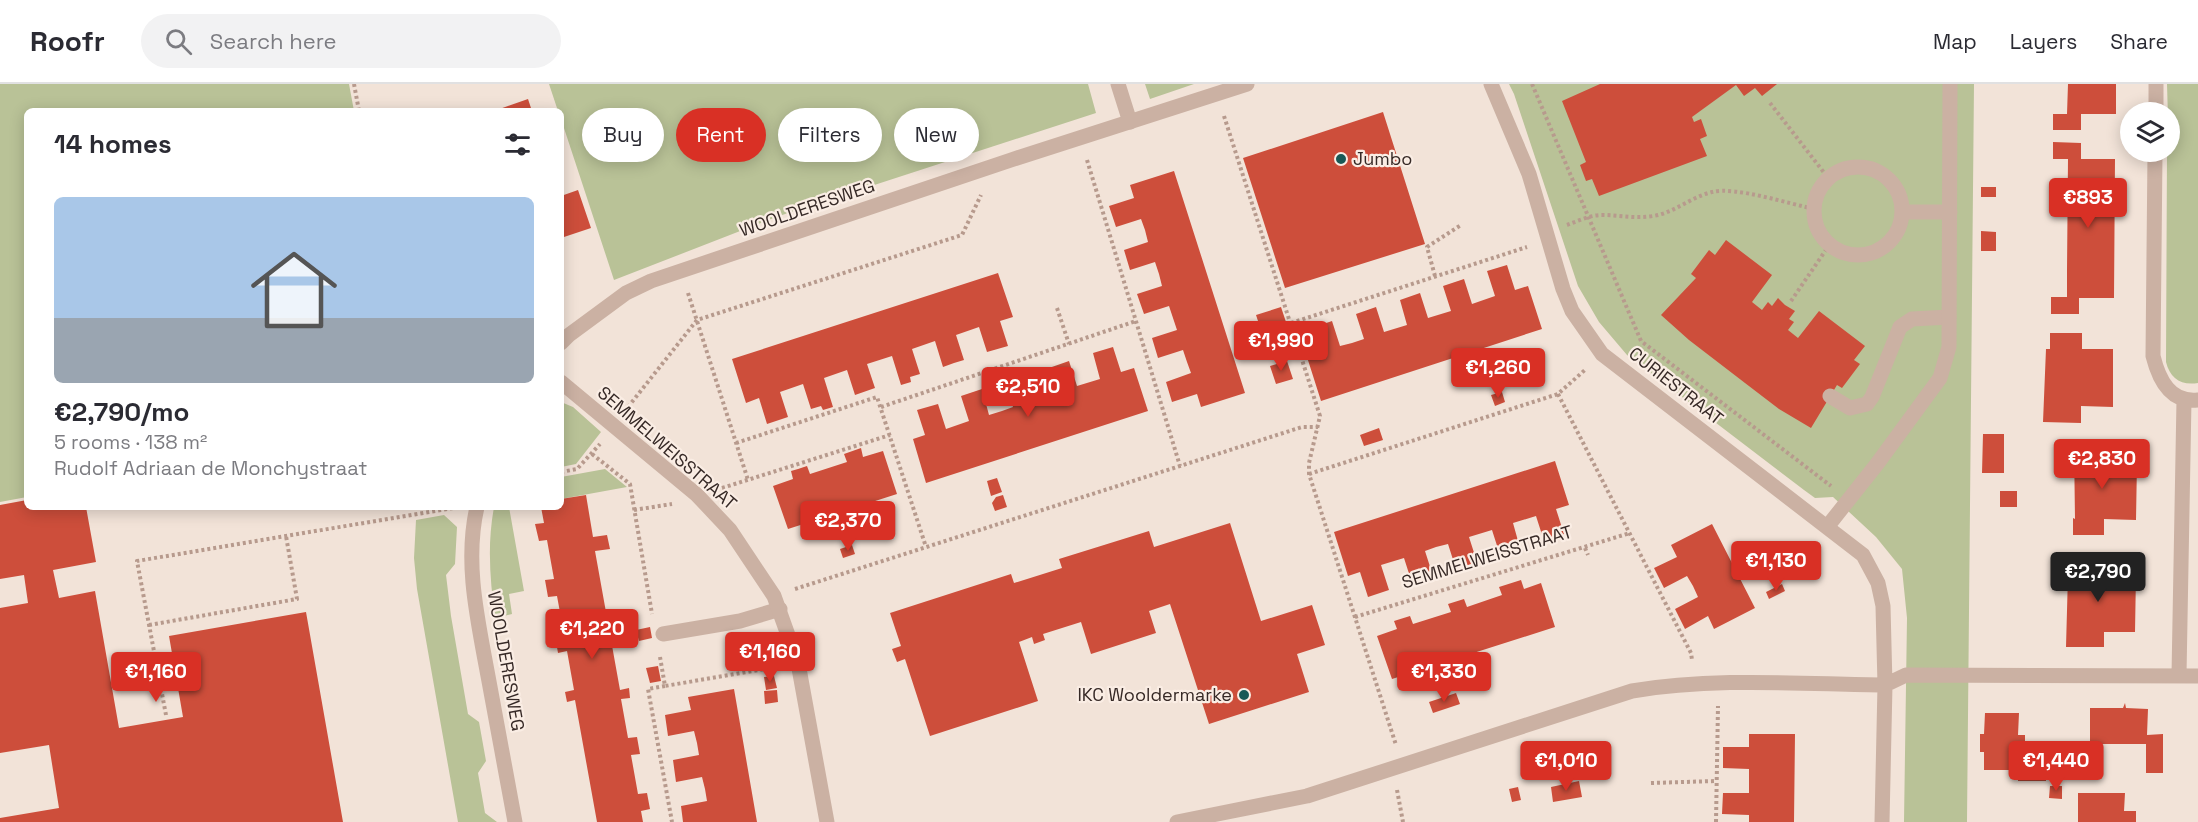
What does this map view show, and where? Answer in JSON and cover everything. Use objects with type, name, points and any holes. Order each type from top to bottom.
[{"type":"street","points":[[1118,84],[1130,122]]},
{"type":"street","name":"WOOLDERESWEG","points":[[564,340],[626,293],[651,280],[1247,84]]},
{"type":"street","name":"CURIESTRAAT","points":[[1491,84],[1529,174],[1563,289],[1572,311],[1602,354],[1863,555],[1878,583],[1883,606],[1885,685],[1882,822]]},
{"type":"street","points":[[1827,527],[1940,378],[1949,347],[1950,84]]},
{"type":"street","points":[[2156,84],[2156,102]]},
{"type":"street","points":[[2155,162],[2153,356],[2157,373],[2164,385],[2174,395],[2191,400],[2180,675]]},
{"type":"street","points":[[1861,167],[1877,171],[1891,181],[1902,204],[1902,212],[1897,231],[1884,246],[1867,254],[1848,253],[1830,244],[1818,228],[1815,209],[1819,193],[1829,178],[1843,169],[1861,167]]},
{"type":"street","points":[[1902,212],[1950,212]]},
{"type":"street","points":[[1830,396],[1850,408],[1867,404],[1900,327],[1912,319],[1949,317]]},
{"type":"street","name":"SEMMELWEISSTRAAT","points":[[564,384],[697,495],[730,530],[777,603],[798,663],[827,822]]},
{"type":"street","name":"WOOLDERESWEG","points":[[476,510],[471,569],[477,617],[515,822]]},
{"type":"street","points":[[658,629],[740,621],[777,603]]},
{"type":"street","points":[[1177,822],[1307,796],[1632,691],[1695,684],[1885,685],[1906,675],[2198,676]]},
{"type":"path","points":[[354,84],[358,108]]},
{"type":"path","points":[[1532,84],[1641,341],[1849,500]]},
{"type":"path","points":[[1216,94],[1320,416],[1309,463],[1309,474],[1355,617],[1398,767],[1403,822]]},
{"type":"path","points":[[1770,103],[1829,178]]},
{"type":"path","points":[[1080,138],[1180,466]]},
{"type":"path","points":[[1589,217],[1602,215],[1636,218],[1656,216],[1710,192],[1725,190],[1815,209]]},
{"type":"path","points":[[564,471],[577,469],[592,453],[697,320],[962,235],[982,194],[991,191]]},
{"type":"path","points":[[1435,276],[1427,247],[1461,225]]},
{"type":"path","points":[[1291,323],[1548,240]]},
{"type":"path","points":[[1791,301],[1830,244]]},
{"type":"path","points":[[680,271],[748,480]]},
{"type":"path","points":[[1057,308],[1069,344]]},
{"type":"path","points":[[881,407],[1136,321]]},
{"type":"path","points":[[1309,474],[1558,394],[1602,354]]},
{"type":"path","points":[[1558,394],[1691,653],[1695,684]]},
{"type":"path","points":[[736,443],[878,397],[927,547]]},
{"type":"path","points":[[777,603],[927,547],[1302,427],[1318,427]]},
{"type":"path","points":[[634,510],[679,502],[890,435]]},
{"type":"path","points":[[592,453],[630,484],[658,629]]},
{"type":"path","points":[[166,715],[137,561],[440,510]]},
{"type":"path","name":"SEMMELWEISSTRAAT","points":[[1355,617],[1630,533]]},
{"type":"path","points":[[149,625],[297,599],[286,536]]},
{"type":"path","points":[[1585,548],[1588,555]]},
{"type":"path","points":[[660,656],[665,686]]},
{"type":"path","points":[[672,822],[648,689],[798,663]]},
{"type":"path","points":[[1716,822],[1719,684]]},
{"type":"path","points":[[1651,783],[1716,781]]},
{"type":"green space","points":[[0,84],[349,84],[353,108],[24,108],[24,498],[0,502]]},
{"type":"green space","points":[[549,84],[1088,84],[1096,113],[979,151],[979,108],[894,108],[894,162],[945,162],[779,216],[614,280],[564,128],[564,108],[557,108]]},
{"type":"green space","points":[[1145,84],[1194,84],[1150,99]]},
{"type":"green space","points":[[1509,84],[1974,84],[1967,822],[1904,822],[1907,618],[1902,569],[1876,537],[1833,497],[1815,498],[1804,490],[1627,355],[1599,322],[1578,286]]},
{"type":"green space","points":[[2167,84],[2198,84],[2198,383],[2192,384],[2177,380],[2170,372],[2166,362],[2167,162],[2180,162],[2180,102],[2168,102]]},
{"type":"green space","points":[[564,403],[573,407],[601,432],[576,464],[564,466]]},
{"type":"green space","points":[[605,469],[627,487],[564,498],[564,476]]},
{"type":"green space","points":[[494,510],[510,510],[524,591],[509,594],[512,614],[495,618],[490,562],[490,535]]},
{"type":"green space","points":[[444,515],[457,527],[455,564],[446,575],[451,616],[468,714],[479,722],[486,761],[478,773],[485,813],[497,822],[458,822],[417,589],[414,558],[416,520]]},
{"type":"building","points":[[1600,84],[1777,84],[1762,96],[1755,88],[1744,96],[1736,85],[1692,117],[1694,122],[1701,119],[1707,136],[1700,139],[1707,156],[1599,196],[1592,179],[1586,181],[1580,165],[1586,162],[1562,101]]},
{"type":"building","points":[[2068,84],[2116,84],[2116,114],[2081,114],[2081,130],[2053,130],[2053,114],[2067,114]]},
{"type":"building","points":[[528,99],[531,108],[502,108]]},
{"type":"building","points":[[1383,112],[1425,244],[1285,288],[1243,158]]},
{"type":"building","points":[[2053,142],[2081,143],[2081,159],[2115,159],[2114,298],[2079,298],[2079,314],[2051,314],[2051,297],[2067,297],[2068,159],[2053,159]]},
{"type":"building","points":[[1174,171],[1245,393],[1201,407],[1197,394],[1172,402],[1166,382],[1191,373],[1183,350],[1158,358],[1152,338],[1177,330],[1169,306],[1144,314],[1137,294],[1162,286],[1155,262],[1130,270],[1124,250],[1148,242],[1145,230],[1141,219],[1116,227],[1109,206],[1134,198],[1130,185]]},
{"type":"building","points":[[1981,187],[1996,187],[1996,197],[1981,197]]},
{"type":"building","points":[[578,190],[591,228],[564,237],[564,195]]},
{"type":"building","points":[[1981,231],[1996,232],[1996,251],[1981,251]]},
{"type":"building","points":[[1726,240],[1772,275],[1752,302],[1762,310],[1768,302],[1772,306],[1778,298],[1795,311],[1789,319],[1794,322],[1788,330],[1798,338],[1819,311],[1865,346],[1854,360],[1860,364],[1842,388],[1837,385],[1811,428],[1779,409],[1689,340],[1661,315],[1696,278],[1691,274],[1709,250],[1715,255]]},
{"type":"building","points":[[1507,265],[1515,290],[1528,286],[1542,329],[1321,401],[1307,357],[1320,353],[1312,328],[1332,321],[1340,346],[1352,343],[1364,339],[1356,314],[1376,307],[1384,332],[1407,325],[1400,300],[1420,293],[1428,318],[1451,311],[1443,286],[1464,279],[1472,304],[1495,296],[1487,271]]},
{"type":"building","points":[[998,273],[1013,317],[1000,321],[1008,346],[987,352],[979,327],[956,335],[964,360],[943,367],[935,341],[912,349],[920,374],[910,377],[911,382],[901,385],[892,356],[867,364],[875,388],[855,395],[847,370],[824,378],[833,407],[823,410],[821,406],[811,409],[803,384],[780,392],[788,417],[767,424],[759,398],[746,403],[732,359]]},
{"type":"building","points":[[1281,307],[1289,331],[1264,339],[1256,315]]},
{"type":"building","points":[[2050,333],[2082,333],[2082,349],[2113,349],[2113,407],[2081,406],[2081,423],[2043,422],[2046,349],[2050,349]]},
{"type":"building","points":[[1113,347],[1121,372],[1134,368],[1148,411],[926,483],[913,439],[925,435],[917,410],[938,404],[946,429],[969,421],[961,396],[982,389],[989,415],[1002,411],[1013,407],[1005,382],[1026,375],[1033,400],[1057,393],[1049,368],[1069,361],[1077,386],[1100,379],[1093,353]]},
{"type":"building","points":[[1287,361],[1293,379],[1276,384],[1270,366]]},
{"type":"building","points":[[1502,392],[1505,402],[1495,406],[1491,395]]},
{"type":"building","points":[[1379,428],[1383,440],[1364,446],[1360,435]]},
{"type":"building","points":[[1983,434],[2004,434],[2004,473],[1982,473]]},
{"type":"building","points":[[2074,445],[2106,446],[2105,462],[2137,462],[2136,520],[2104,519],[2104,535],[2073,535],[2073,518],[2075,519]]},
{"type":"building","points":[[861,448],[863,457],[883,451],[897,494],[788,529],[773,486],[793,479],[791,471],[807,466],[810,474],[847,462],[844,454]]},
{"type":"building","points":[[1555,461],[1569,505],[1556,509],[1564,534],[1544,541],[1536,516],[1513,523],[1520,548],[1500,555],[1492,530],[1469,537],[1477,562],[1456,569],[1448,544],[1436,547],[1425,551],[1433,576],[1412,583],[1404,558],[1381,565],[1389,590],[1368,597],[1360,572],[1348,576],[1334,532]]},
{"type":"building","points":[[997,478],[1002,492],[991,496],[987,481]]},
{"type":"building","points":[[2000,491],[2017,491],[2017,507],[2000,507]]},
{"type":"building","points":[[586,495],[593,537],[607,535],[610,549],[595,551],[620,690],[629,688],[630,698],[621,699],[628,738],[637,737],[640,754],[631,755],[638,794],[647,793],[650,809],[641,811],[643,822],[597,822],[575,700],[567,702],[565,692],[574,690],[567,651],[558,653],[555,636],[564,634],[557,596],[548,597],[545,580],[554,579],[547,540],[539,541],[535,524],[544,523],[542,510],[564,510],[564,499]]},
{"type":"building","points":[[1003,495],[1007,507],[995,511],[992,503],[996,497]]},
{"type":"building","points":[[24,501],[24,510],[87,510],[96,562],[53,570],[59,598],[95,591],[119,728],[183,717],[169,636],[306,612],[343,822],[0,822],[0,818],[59,808],[49,745],[0,753],[0,608],[28,603],[24,575],[0,579],[0,505]]},
{"type":"building","points":[[1230,523],[1261,621],[1312,605],[1325,645],[1297,654],[1309,692],[1209,724],[1170,604],[1149,611],[1156,633],[1091,654],[1081,622],[1043,634],[1045,640],[1034,644],[1032,637],[1019,642],[1038,701],[930,736],[905,659],[897,662],[892,649],[901,646],[890,613],[1011,574],[1014,583],[1062,568],[1059,559],[1149,531],[1154,547]]},
{"type":"building","points":[[1712,524],[1755,608],[1714,629],[1708,616],[1685,629],[1675,609],[1698,597],[1693,586],[1687,576],[1664,588],[1654,568],[1677,557],[1671,545]]},
{"type":"building","points":[[852,545],[855,554],[843,558],[840,549]]},
{"type":"building","points":[[2073,557],[2104,558],[2104,574],[2136,574],[2135,632],[2104,632],[2104,647],[2066,647],[2068,574],[2073,574]]},
{"type":"building","points":[[1521,580],[1524,589],[1541,583],[1555,627],[1392,679],[1377,636],[1397,629],[1394,621],[1410,616],[1413,624],[1451,612],[1448,604],[1464,599],[1467,607],[1502,595],[1499,587]]},
{"type":"building","points":[[1782,584],[1785,591],[1769,599],[1766,592]]},
{"type":"building","points":[[650,627],[652,638],[639,641],[636,630]]},
{"type":"building","points":[[658,666],[661,681],[650,683],[646,668]]},
{"type":"building","points":[[774,676],[777,688],[766,690],[764,677]]},
{"type":"building","points":[[734,689],[757,822],[683,822],[681,806],[707,801],[705,789],[702,777],[676,782],[673,760],[699,755],[694,731],[668,736],[665,715],[691,710],[688,697]]},
{"type":"building","points":[[777,690],[778,702],[765,704],[764,691]]},
{"type":"building","points":[[1456,693],[1460,704],[1433,713],[1429,702]]},
{"type":"building","points":[[2125,703],[2126,708],[2148,709],[2147,735],[2163,734],[2163,773],[2146,773],[2146,744],[2090,744],[2090,708],[2123,708]]},
{"type":"building","points":[[1985,713],[2019,713],[2018,735],[2025,735],[2025,746],[2046,747],[2046,781],[2018,781],[2018,770],[1984,770],[1984,752],[1980,752],[1980,734],[1984,734]]},
{"type":"building","points":[[1749,734],[1795,734],[1794,822],[1749,822],[1749,815],[1722,814],[1723,793],[1749,793],[1749,769],[1723,768],[1723,747],[1749,747]]},
{"type":"building","points":[[1579,781],[1582,797],[1553,802],[1551,787]]},
{"type":"building","points":[[2050,786],[2062,786],[2062,799],[2049,798]]},
{"type":"building","points":[[1518,787],[1521,800],[1512,802],[1509,789]]},
{"type":"building","points":[[2078,793],[2125,793],[2124,811],[2136,811],[2136,822],[2078,822]]},
{"type":"place","name":"Jumbo","points":[[1341,159]]},
{"type":"place","name":"IKC Wooldermarke","points":[[1244,695]]}]
